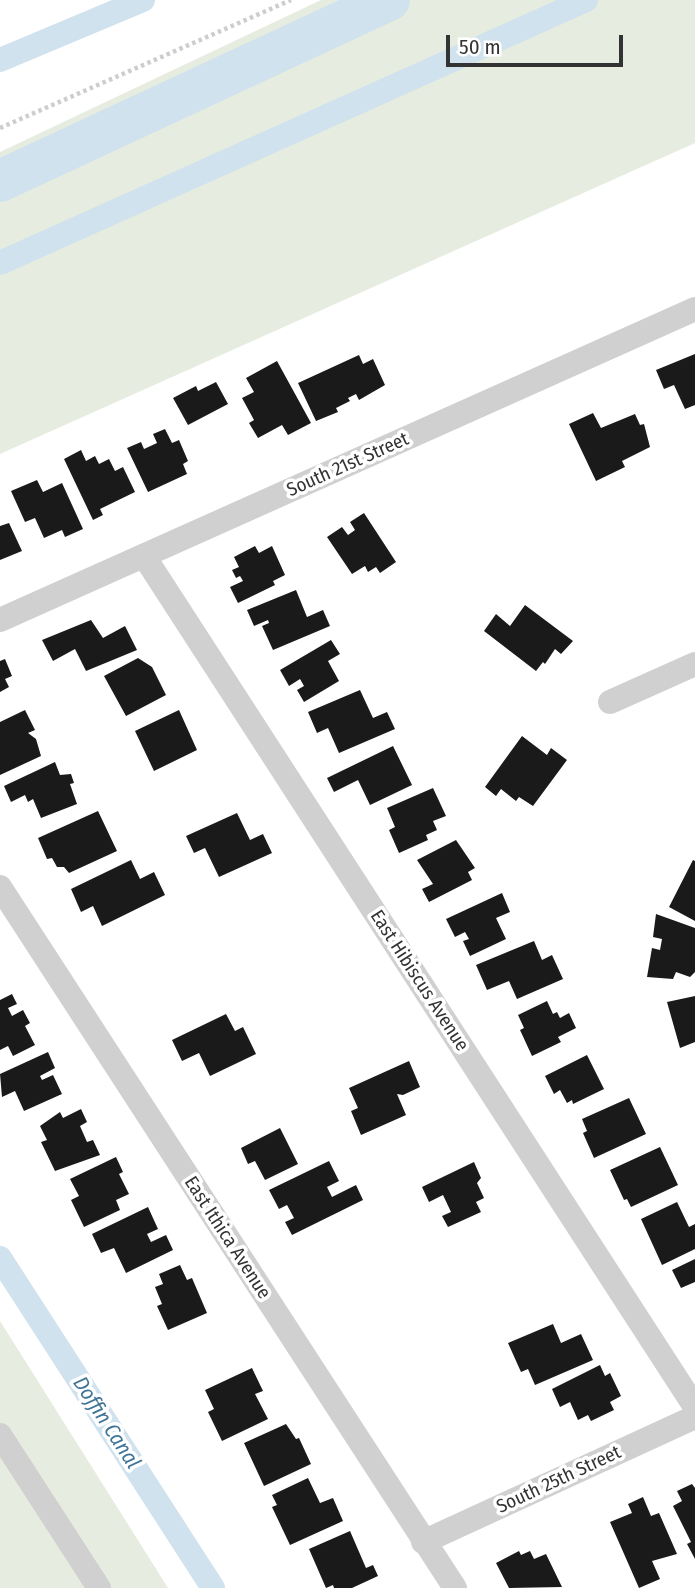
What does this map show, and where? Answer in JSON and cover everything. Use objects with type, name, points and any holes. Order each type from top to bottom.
[{"type":"street","name":"South 21st Street","points":[[0,620],[695,309]]},
{"type":"street","name":"East Hibiscus Avenue","points":[[144,556],[695,1407]]},
{"type":"street","points":[[611,702],[695,664]]},
{"type":"street","name":"East Ithica Avenue","points":[[0,887],[455,1588]]},
{"type":"street","name":"South 25th Street","points":[[423,1542],[695,1417]]},
{"type":"street","points":[[0,1435],[99,1588]]},
{"type":"path","points":[[0,128],[291,0]]},
{"type":"shaded area","points":[[321,0],[695,0],[695,143],[0,454],[0,152]]},
{"type":"shaded area","points":[[0,1321],[168,1588],[0,1588]]},
{"type":"building","points":[[695,354],[695,405],[685,409],[674,385],[664,389],[656,370]]},
{"type":"building","points":[[359,355],[363,364],[373,359],[385,385],[359,400],[356,394],[348,398],[350,401],[336,408],[338,412],[316,421],[298,383]]},
{"type":"building","points":[[277,361],[311,423],[288,435],[282,425],[258,438],[249,423],[254,420],[242,398],[254,392],[246,378]]},
{"type":"building","points":[[216,382],[228,404],[188,425],[173,398],[196,386],[198,391]]},
{"type":"building","points":[[593,413],[601,428],[635,414],[640,425],[644,424],[650,447],[622,461],[625,467],[596,481],[569,424]]},
{"type":"building","points":[[165,429],[172,443],[179,440],[188,461],[183,464],[187,474],[148,492],[127,448],[141,442],[144,449],[157,443],[153,434]]},
{"type":"building","points":[[81,450],[86,461],[95,456],[99,464],[109,459],[115,471],[123,467],[135,492],[100,509],[103,515],[93,520],[64,459]]},
{"type":"building","points":[[37,480],[43,492],[62,483],[83,529],[65,537],[62,530],[44,538],[35,518],[25,522],[11,491]]},
{"type":"building","points":[[364,513],[396,562],[380,573],[376,567],[368,572],[365,566],[352,574],[327,537],[342,527],[348,535],[355,530],[350,522]]},
{"type":"building","points":[[9,523],[22,551],[0,560],[0,526]]},
{"type":"building","points":[[255,546],[259,553],[272,546],[285,575],[273,581],[275,585],[238,603],[230,587],[243,581],[240,576],[236,578],[232,570],[239,567],[234,557]]},
{"type":"building","points":[[296,590],[307,617],[323,610],[330,626],[273,650],[262,626],[269,623],[268,620],[254,626],[247,610]]},
{"type":"building","points":[[525,605],[573,641],[561,654],[555,649],[545,664],[543,662],[536,671],[484,631],[496,614],[510,626]]},
{"type":"building","points":[[91,620],[103,638],[125,626],[137,650],[86,671],[75,649],[53,661],[42,640]]},
{"type":"building","points":[[331,640],[340,654],[328,661],[339,681],[304,702],[297,690],[304,686],[300,679],[289,686],[280,670]]},
{"type":"building","points":[[138,658],[152,667],[166,695],[126,716],[104,676]]},
{"type":"building","points":[[5,659],[12,676],[5,679],[9,687],[0,692],[0,661]]},
{"type":"building","points":[[360,690],[373,718],[387,712],[395,729],[339,753],[328,728],[317,733],[308,712]]},
{"type":"building","points":[[25,710],[35,730],[28,733],[36,739],[41,756],[0,775],[0,722]]},
{"type":"building","points":[[179,710],[197,750],[154,771],[135,731]]},
{"type":"building","points":[[522,736],[547,755],[551,748],[567,760],[533,806],[519,797],[516,801],[501,789],[496,796],[485,787]]},
{"type":"building","points":[[393,746],[412,785],[370,805],[358,780],[334,792],[327,778]]},
{"type":"building","points":[[55,762],[60,775],[71,774],[74,783],[70,784],[77,804],[41,818],[33,799],[28,802],[25,795],[11,802],[4,786]]},
{"type":"building","points":[[433,788],[446,816],[433,821],[437,830],[426,835],[428,840],[399,853],[389,830],[395,827],[387,808]]},
{"type":"building","points":[[98,811],[117,851],[69,873],[64,867],[57,867],[52,858],[47,859],[38,838]]},
{"type":"building","points":[[237,813],[250,840],[263,834],[272,853],[219,877],[205,848],[194,853],[186,836]]},
{"type":"building","points":[[456,840],[475,868],[468,872],[472,880],[429,902],[422,889],[433,884],[417,860]]},
{"type":"building","points":[[131,860],[140,879],[154,872],[165,895],[102,926],[93,906],[81,912],[71,889]]},
{"type":"building","points":[[693,860],[695,861],[695,921],[669,907]]},
{"type":"building","points":[[502,893],[510,912],[496,918],[506,939],[470,956],[463,941],[469,939],[465,932],[455,937],[446,919]]},
{"type":"building","points":[[656,914],[695,928],[695,972],[690,977],[676,972],[673,979],[647,977],[652,948],[660,950],[662,939],[653,937]]},
{"type":"building","points":[[534,941],[542,960],[552,955],[563,979],[517,999],[509,981],[487,990],[476,965]]},
{"type":"building","points":[[12,994],[17,1004],[8,1008],[12,1016],[23,1010],[30,1023],[25,1026],[35,1045],[13,1056],[8,1046],[0,1050],[0,1000]]},
{"type":"building","points":[[695,996],[695,1042],[680,1048],[667,1002]]},
{"type":"building","points":[[547,1001],[553,1014],[557,1012],[560,1018],[569,1013],[576,1028],[558,1037],[561,1042],[532,1056],[520,1030],[524,1028],[518,1015]]},
{"type":"building","points":[[226,1014],[235,1031],[243,1027],[256,1054],[210,1076],[199,1053],[182,1061],[172,1040]]},
{"type":"building","points":[[48,1052],[55,1068],[40,1076],[42,1080],[53,1075],[62,1094],[24,1111],[15,1091],[2,1097],[0,1074]]},
{"type":"building","points":[[587,1055],[604,1089],[573,1104],[572,1100],[567,1103],[560,1090],[554,1094],[545,1076]]},
{"type":"building","points":[[409,1061],[420,1087],[403,1095],[397,1094],[406,1115],[361,1135],[351,1111],[358,1108],[349,1088]]},
{"type":"building","points":[[629,1098],[646,1134],[594,1158],[583,1133],[587,1131],[582,1119]]},
{"type":"building","points":[[81,1109],[87,1122],[80,1126],[87,1142],[93,1140],[100,1155],[55,1171],[41,1142],[47,1140],[40,1126],[60,1112],[63,1118]]},
{"type":"building","points":[[280,1128],[298,1164],[265,1180],[255,1161],[248,1164],[241,1148]]},
{"type":"building","points":[[660,1147],[678,1185],[631,1207],[627,1199],[624,1200],[610,1170]]},
{"type":"building","points":[[116,1157],[123,1172],[119,1174],[129,1194],[116,1200],[120,1210],[84,1227],[71,1200],[79,1196],[70,1179]]},
{"type":"building","points":[[329,1161],[339,1181],[327,1187],[332,1197],[356,1185],[363,1200],[292,1235],[285,1222],[294,1218],[287,1205],[279,1209],[269,1190]]},
{"type":"building","points":[[474,1162],[481,1178],[477,1183],[484,1198],[476,1202],[481,1212],[448,1227],[442,1216],[451,1212],[443,1195],[429,1202],[422,1187]]},
{"type":"building","points":[[677,1202],[689,1227],[695,1224],[695,1249],[662,1265],[641,1219]]},
{"type":"building","points":[[148,1207],[158,1229],[147,1234],[151,1242],[166,1235],[173,1250],[126,1273],[114,1248],[101,1253],[92,1234]]},
{"type":"building","points":[[695,1259],[695,1282],[681,1288],[672,1270]]},
{"type":"building","points":[[180,1265],[187,1280],[192,1278],[207,1313],[168,1330],[157,1306],[162,1304],[155,1287],[163,1284],[159,1274]]},
{"type":"building","points":[[553,1324],[561,1343],[581,1334],[593,1360],[535,1385],[528,1369],[521,1372],[508,1343]]},
{"type":"building","points":[[600,1365],[605,1376],[610,1373],[621,1396],[610,1402],[614,1410],[591,1421],[588,1415],[578,1420],[570,1402],[560,1407],[552,1389]]},
{"type":"building","points":[[252,1368],[263,1391],[255,1394],[268,1419],[222,1441],[208,1412],[214,1409],[205,1390]]},
{"type":"building","points":[[286,1424],[296,1439],[299,1438],[311,1464],[264,1486],[244,1443]]},
{"type":"building","points":[[308,1478],[320,1503],[333,1498],[343,1521],[290,1545],[272,1507],[277,1505],[272,1495]]},
{"type":"building","points":[[692,1484],[695,1488],[695,1559],[687,1544],[691,1542],[673,1506],[682,1501],[677,1491]]},
{"type":"building","points":[[643,1497],[651,1516],[659,1513],[677,1554],[652,1561],[660,1579],[639,1588],[610,1522],[632,1513],[628,1504]]},
{"type":"building","points":[[350,1531],[366,1568],[373,1565],[378,1576],[352,1588],[334,1588],[333,1585],[326,1588],[309,1549]]},
{"type":"building","points":[[519,1551],[521,1555],[530,1551],[534,1559],[546,1554],[562,1587],[509,1588],[496,1563]]},
{"type":"waterway","points":[[0,60],[143,0]]},
{"type":"waterway","points":[[0,181],[389,0]]},
{"type":"waterway","points":[[0,263],[586,0]]},
{"type":"waterway","name":"Doffin Canal","points":[[0,1258],[213,1588]]}]
